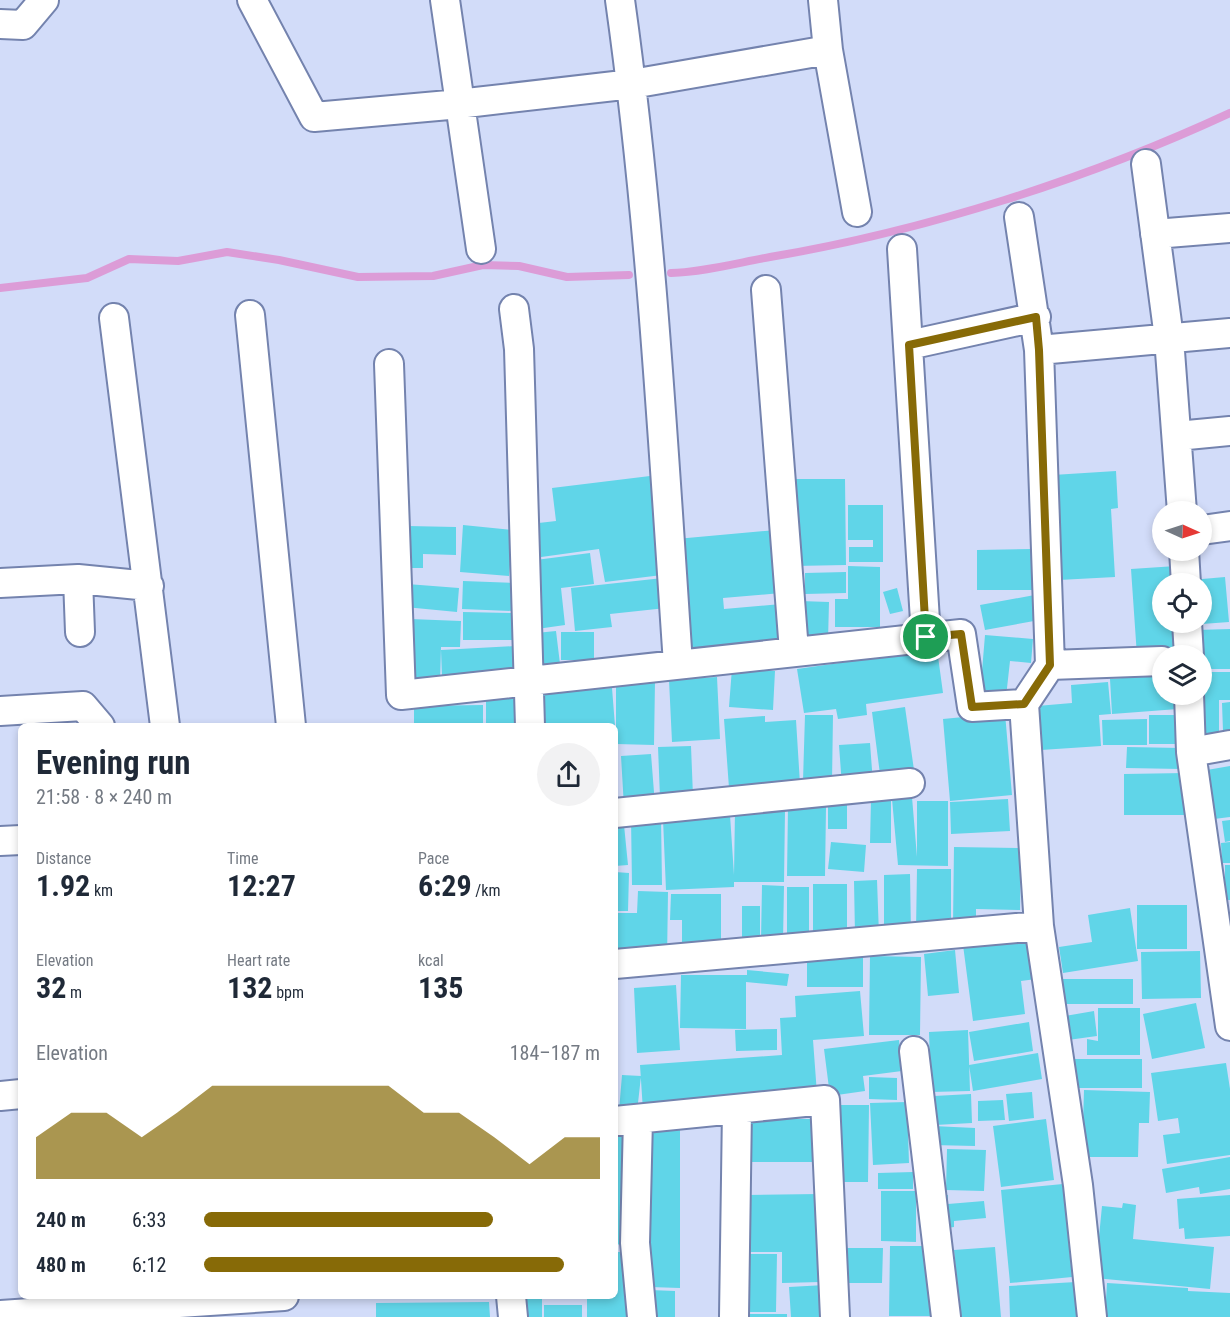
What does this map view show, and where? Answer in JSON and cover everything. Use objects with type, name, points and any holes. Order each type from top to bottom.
[{"type":"street","points":[[0,24],[23,25],[44,0]]},
{"type":"street","points":[[252,0],[314,117],[632,84],[828,50]]},
{"type":"street","points":[[446,0],[481,249]]},
{"type":"street","points":[[620,0],[632,84],[652,295],[678,664]]},
{"type":"street","points":[[823,0],[828,50],[857,212]]},
{"type":"street","points":[[1146,164],[1169,338],[1181,501]]},
{"type":"street","points":[[1019,217],[1036,317],[1039,350],[1050,665],[1024,704],[1040,926],[1078,1185],[1092,1317]]},
{"type":"street","points":[[1155,234],[1230,228]]},
{"type":"street","points":[[902,249],[926,637]]},
{"type":"street","points":[[766,290],[794,651]]},
{"type":"street","points":[[514,309],[519,349],[530,723]]},
{"type":"street","points":[[250,315],[291,723]]},
{"type":"street","points":[[909,345],[1036,317]]},
{"type":"street","points":[[114,318],[165,723]]},
{"type":"street","points":[[1039,350],[1230,333]]},
{"type":"street","points":[[389,364],[400,695],[961,634],[972,707],[1024,704]]},
{"type":"street","points":[[1177,436],[1230,431]]},
{"type":"street","points":[[1212,529],[1230,526]]},
{"type":"street","points":[[0,584],[78,579],[149,586]]},
{"type":"street","points":[[78,579],[80,632]]},
{"type":"street","points":[[1050,665],[1152,662]]},
{"type":"street","points":[[1189,705],[1191,752],[1221,915],[1230,1026]]},
{"type":"street","points":[[0,711],[83,706],[97,723]]},
{"type":"street","points":[[1191,752],[1230,745]]},
{"type":"street","points":[[618,813],[910,783]]},
{"type":"street","points":[[0,841],[18,840]]},
{"type":"street","points":[[618,964],[1040,926]]},
{"type":"street","points":[[914,1051],[946,1317]]},
{"type":"street","points":[[0,1096],[18,1094]]},
{"type":"street","points":[[642,1317],[627,1120],[825,1100],[835,1317]]},
{"type":"street","points":[[734,1317],[737,1109]]},
{"type":"street","points":[[0,1315],[239,1299]]},
{"type":"street","points":[[511,1299],[513,1317]]},
{"type":"building","points":[[1116,471],[1118,508],[1111,509],[1115,577],[1059,580],[1053,475]]},
{"type":"building","points":[[650,476],[662,575],[605,582],[599,549],[534,558],[530,524],[556,521],[552,488]]},
{"type":"building","points":[[794,479],[845,479],[846,565],[794,566]]},
{"type":"building","points":[[848,505],[883,505],[883,562],[849,562],[849,547],[873,547],[873,540],[848,540]]},
{"type":"building","points":[[463,525],[513,530],[509,576],[460,572]]},
{"type":"building","points":[[408,526],[456,527],[456,555],[423,554],[423,568],[407,568]]},
{"type":"building","points":[[776,530],[781,593],[723,598],[724,609],[781,604],[784,642],[685,651],[676,539]]},
{"type":"building","points":[[1032,549],[1032,590],[977,590],[977,550]]},
{"type":"building","points":[[590,553],[594,584],[561,588],[565,625],[537,629],[528,561]]},
{"type":"building","points":[[848,566],[880,567],[880,627],[835,627],[835,599],[848,599]]},
{"type":"building","points":[[1176,566],[1176,573],[1152,573],[1152,633],[1180,633],[1181,645],[1152,645],[1152,655],[1137,656],[1131,569]]},
{"type":"building","points":[[846,572],[846,593],[805,594],[805,573]]},
{"type":"building","points":[[1225,577],[1229,622],[1212,623],[1212,578]]},
{"type":"building","points":[[663,578],[666,608],[610,614],[612,627],[575,631],[571,588]]},
{"type":"building","points":[[463,581],[514,583],[513,611],[462,609]]},
{"type":"building","points":[[407,584],[459,588],[457,612],[405,607]]},
{"type":"building","points":[[897,588],[903,611],[890,614],[883,592]]},
{"type":"building","points":[[1040,594],[1045,619],[985,630],[980,605]]},
{"type":"building","points":[[800,601],[829,602],[828,641],[799,641]]},
{"type":"building","points":[[463,612],[512,613],[512,640],[463,640]]},
{"type":"building","points":[[410,619],[461,621],[460,647],[441,647],[440,682],[408,681]]},
{"type":"building","points":[[1230,629],[1230,669],[1212,669],[1212,645],[1198,645],[1196,633],[1212,633],[1212,630]]},
{"type":"building","points":[[556,631],[560,664],[539,666],[536,633]]},
{"type":"building","points":[[561,632],[594,632],[594,660],[561,660]]},
{"type":"building","points":[[985,635],[1033,639],[1031,663],[1010,661],[1006,697],[980,695]]},
{"type":"building","points":[[515,646],[516,671],[442,676],[441,650]]},
{"type":"building","points":[[937,649],[943,693],[866,704],[867,715],[838,719],[836,709],[804,713],[797,669]]},
{"type":"building","points":[[732,668],[775,671],[773,710],[729,707]]},
{"type":"building","points":[[1212,672],[1230,672],[1230,700],[1219,700],[1219,737],[1203,737],[1203,705],[1212,705]]},
{"type":"building","points":[[1152,676],[1152,705],[1178,705],[1178,709],[1112,714],[1110,679]]},
{"type":"building","points":[[717,677],[720,739],[672,742],[669,680]]},
{"type":"building","points":[[616,680],[655,681],[654,745],[618,744],[618,723],[616,723]]},
{"type":"building","points":[[1108,682],[1111,714],[1099,715],[1101,746],[1041,750],[1037,706],[1072,703],[1071,685]]},
{"type":"building","points":[[612,688],[615,723],[537,723],[535,694]]},
{"type":"building","points":[[486,697],[520,697],[519,723],[486,723]]},
{"type":"building","points":[[1230,702],[1230,730],[1223,731],[1222,703]]},
{"type":"building","points":[[483,705],[483,723],[414,723],[414,706]]},
{"type":"building","points":[[905,707],[915,777],[881,782],[872,712]]},
{"type":"building","points":[[1005,713],[1012,795],[950,801],[943,719]]},
{"type":"building","points":[[805,715],[833,715],[832,782],[803,781]]},
{"type":"building","points":[[1149,715],[1180,715],[1179,744],[1149,744]]},
{"type":"building","points":[[765,716],[765,722],[796,720],[800,784],[729,788],[724,719]]},
{"type":"building","points":[[1147,719],[1147,745],[1103,745],[1102,720]]},
{"type":"building","points":[[870,743],[873,783],[842,786],[839,745]]},
{"type":"building","points":[[691,746],[693,796],[660,797],[658,747]]},
{"type":"building","points":[[1127,747],[1181,748],[1181,769],[1126,768]]},
{"type":"building","points":[[651,754],[655,805],[624,807],[621,756]]},
{"type":"building","points":[[1230,766],[1230,817],[1214,819],[1207,770]]},
{"type":"building","points":[[1185,773],[1186,815],[1124,815],[1124,774]]},
{"type":"building","points":[[912,797],[917,857],[917,801],[948,801],[948,866],[898,865],[892,799]]},
{"type":"building","points":[[1008,799],[1010,831],[951,834],[950,802]]},
{"type":"building","points":[[871,800],[891,801],[891,843],[870,843]]},
{"type":"building","points":[[828,801],[847,801],[847,829],[828,829]]},
{"type":"building","points":[[788,807],[826,807],[825,876],[787,876]]},
{"type":"building","points":[[735,810],[785,811],[784,882],[734,882],[734,887],[666,890],[663,819],[730,815],[734,875]]},
{"type":"building","points":[[661,817],[662,885],[632,885],[631,818]]},
{"type":"building","points":[[1230,820],[1230,841],[1225,842],[1222,821]]},
{"type":"building","points":[[624,825],[628,865],[618,866],[618,826]]},
{"type":"building","points":[[831,842],[866,845],[864,872],[828,869]]},
{"type":"building","points":[[1230,842],[1230,863],[1222,863],[1221,843]]},
{"type":"building","points":[[954,847],[1021,848],[1020,910],[976,909],[976,924],[953,924]]},
{"type":"building","points":[[1225,865],[1230,865],[1230,900],[1225,900]]},
{"type":"building","points":[[917,869],[951,869],[951,930],[916,930]]},
{"type":"building","points":[[618,872],[629,873],[628,911],[618,911]]},
{"type":"building","points":[[910,874],[911,934],[884,934],[884,875]]},
{"type":"building","points":[[877,880],[879,935],[855,935],[854,881]]},
{"type":"building","points":[[813,884],[847,884],[847,933],[813,933]]},
{"type":"building","points":[[762,885],[784,886],[783,941],[761,940]]},
{"type":"building","points":[[787,887],[809,887],[809,937],[787,937]]},
{"type":"building","points":[[638,891],[668,892],[667,960],[618,958],[618,913],[637,913]]},
{"type":"building","points":[[671,894],[721,894],[721,951],[682,951],[682,920],[670,920]]},
{"type":"building","points":[[1137,905],[1187,905],[1187,949],[1137,949]]},
{"type":"building","points":[[742,906],[760,906],[760,946],[742,946]]},
{"type":"building","points":[[1130,908],[1138,961],[1063,973],[1059,947],[1092,942],[1088,915]]},
{"type":"building","points":[[1030,936],[1036,979],[1021,981],[1025,1014],[973,1021],[963,945]]},
{"type":"building","points":[[955,950],[959,993],[928,996],[924,954]]},
{"type":"building","points":[[1200,951],[1201,998],[1142,999],[1141,952]]},
{"type":"building","points":[[870,956],[921,957],[920,1035],[869,1035]]},
{"type":"building","points":[[807,957],[863,957],[863,987],[807,987]]},
{"type":"building","points":[[747,970],[789,974],[787,986],[746,982],[746,1029],[680,1028],[681,975],[747,975]]},
{"type":"building","points":[[1061,979],[1133,979],[1133,1004],[1060,1004]]},
{"type":"building","points":[[676,985],[680,1050],[637,1053],[634,988]]},
{"type":"building","points":[[860,991],[864,1036],[813,1040],[817,1094],[643,1111],[640,1065],[782,1055],[780,1018],[796,1017],[795,996]]},
{"type":"building","points":[[1196,1003],[1205,1048],[1152,1059],[1143,1014]]},
{"type":"building","points":[[1098,1008],[1140,1008],[1140,1055],[1087,1055],[1087,1039],[1098,1041]]},
{"type":"building","points":[[1094,1011],[1097,1036],[1068,1040],[1065,1016]]},
{"type":"building","points":[[1029,1022],[1033,1051],[974,1061],[969,1032]]},
{"type":"building","points":[[777,1029],[777,1050],[736,1051],[735,1030]]},
{"type":"building","points":[[968,1030],[970,1091],[931,1092],[929,1032]]},
{"type":"building","points":[[899,1040],[902,1071],[863,1076],[865,1091],[830,1096],[824,1049]]},
{"type":"building","points":[[1038,1053],[1042,1079],[973,1091],[969,1065]]},
{"type":"building","points":[[1075,1059],[1142,1059],[1142,1088],[1075,1088]]},
{"type":"building","points":[[1226,1063],[1230,1089],[1230,1155],[1167,1164],[1163,1135],[1180,1133],[1178,1118],[1158,1121],[1151,1073]]},
{"type":"building","points":[[622,1075],[641,1076],[637,1112],[619,1111]]},
{"type":"building","points":[[869,1077],[897,1078],[897,1100],[869,1099]]},
{"type":"building","points":[[1084,1090],[1150,1092],[1149,1123],[1139,1123],[1138,1157],[1082,1157]]},
{"type":"building","points":[[1032,1092],[1034,1118],[1009,1121],[1006,1094]]},
{"type":"building","points":[[971,1094],[972,1123],[935,1125],[934,1096]]},
{"type":"building","points":[[1003,1100],[1005,1120],[978,1121],[978,1101]]},
{"type":"building","points":[[907,1102],[909,1163],[873,1165],[870,1103]]},
{"type":"building","points":[[836,1105],[869,1105],[868,1182],[835,1182]]},
{"type":"building","points":[[750,1119],[813,1119],[813,1162],[749,1162]]},
{"type":"building","points":[[1046,1119],[1054,1180],[1001,1187],[993,1126]]},
{"type":"building","points":[[933,1126],[975,1128],[975,1146],[932,1145]]},
{"type":"building","points":[[645,1129],[680,1129],[680,1288],[650,1287],[650,1248],[644,1248]]},
{"type":"building","points":[[618,1135],[623,1135],[623,1245],[618,1244]]},
{"type":"building","points":[[947,1149],[986,1150],[984,1191],[946,1190]]},
{"type":"building","points":[[1230,1157],[1230,1189],[1200,1194],[1199,1187],[1166,1193],[1162,1169]]},
{"type":"building","points":[[913,1172],[913,1189],[878,1189],[878,1173]]},
{"type":"building","points":[[1063,1184],[1072,1277],[1010,1283],[1001,1190]]},
{"type":"building","points":[[881,1191],[916,1191],[916,1242],[881,1241]]},
{"type":"building","points":[[819,1194],[820,1282],[782,1283],[782,1252],[747,1252],[747,1195]]},
{"type":"building","points":[[948,1195],[948,1204],[984,1201],[986,1218],[954,1221],[954,1227],[940,1229],[936,1196]]},
{"type":"building","points":[[1230,1195],[1230,1236],[1185,1239],[1184,1228],[1179,1229],[1177,1199]]},
{"type":"building","points":[[1123,1203],[1136,1205],[1133,1239],[1214,1247],[1210,1289],[1095,1278],[1102,1206],[1122,1208]]},
{"type":"building","points":[[890,1246],[932,1246],[931,1316],[889,1316]]},
{"type":"building","points":[[995,1247],[1001,1317],[960,1317],[954,1250]]},
{"type":"building","points":[[845,1248],[883,1248],[882,1283],[844,1283]]},
{"type":"building","points":[[618,1252],[628,1252],[627,1317],[587,1317],[587,1299],[618,1299]]},
{"type":"building","points":[[748,1254],[777,1254],[776,1312],[746,1312]]},
{"type":"building","points":[[1076,1282],[1078,1317],[1010,1317],[1009,1286]]},
{"type":"building","points":[[1107,1283],[1230,1293],[1230,1317],[1105,1317]]},
{"type":"building","points":[[825,1285],[827,1317],[791,1317],[789,1287]]},
{"type":"building","points":[[650,1290],[675,1291],[675,1317],[649,1317]]},
{"type":"building","points":[[522,1299],[542,1299],[542,1317],[522,1317]]},
{"type":"building","points":[[489,1302],[490,1317],[376,1317],[376,1303]]},
{"type":"building","points":[[544,1305],[582,1305],[582,1317],[544,1317]]},
{"type":"building","points":[[750,1314],[787,1314],[787,1317],[750,1317]]},
{"type":"waterway","points":[[671,273],[708,269],[828,246],[946,217],[1063,181],[1120,160],[1230,113]]},
{"type":"waterway","points":[[0,288],[87,278],[129,259],[178,261],[227,252],[279,260],[358,277],[433,276],[483,265],[519,266],[567,277],[629,275]]},
{"type":"route","points":[[1036,317],[1050,665],[1024,704],[972,707],[961,634],[926,637],[909,345],[1036,317]]}]
